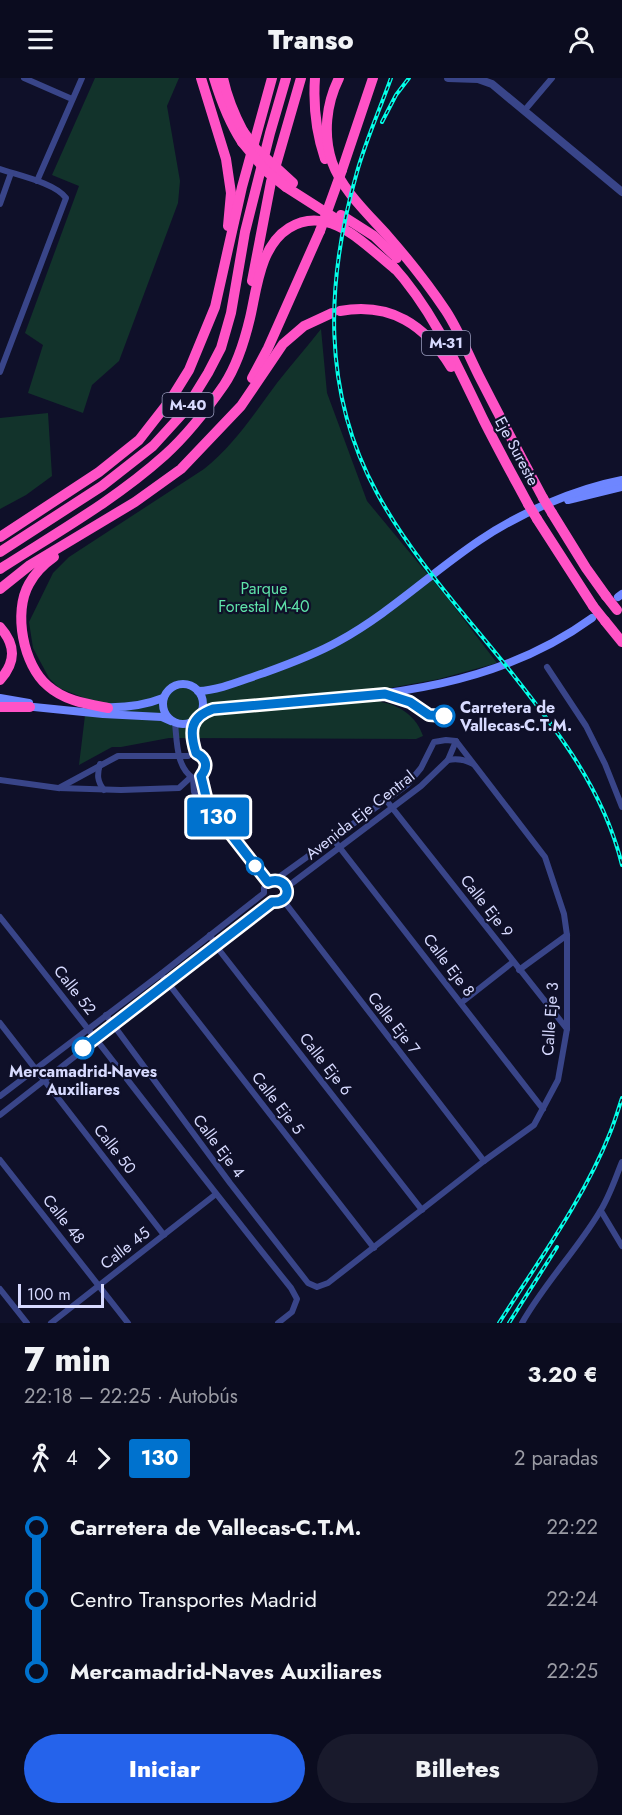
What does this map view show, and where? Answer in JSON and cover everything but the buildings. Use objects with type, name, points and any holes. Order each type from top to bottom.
[{"type":"highway","points":[[201,78],[224,148],[231,193],[221,280]]},
{"type":"highway","points":[[214,78],[232,126],[243,137],[266,171],[369,232],[392,252],[422,286],[453,336],[468,355]]},
{"type":"highway","points":[[223,78],[243,137]]},
{"type":"highway","points":[[0,537],[99,472],[139,440],[171,399],[189,370],[215,308],[242,187],[272,78]]},
{"type":"highway","name":"M-40","points":[[0,552],[102,486],[153,446],[184,412],[208,373],[221,348],[231,313],[245,232],[284,78]]},
{"type":"highway","name":"M-40","points":[[0,569],[116,495],[166,454],[199,417],[233,354],[245,316],[271,182],[301,78]]},
{"type":"highway","points":[[315,78],[315,121],[325,160],[356,208],[388,238]]},
{"type":"highway","points":[[339,78],[333,89],[329,105],[327,126],[328,145],[333,164],[346,187],[388,238]]},
{"type":"highway","points":[[224,424],[268,348],[321,231],[373,78]]},
{"type":"highway","points":[[289,185],[357,231],[375,246],[395,269]]},
{"type":"highway","points":[[199,417],[226,382],[244,340],[260,273],[269,248],[288,229],[306,221],[320,221],[340,226],[360,239],[395,269]]},
{"type":"highway","name":"M-31","points":[[388,238],[424,280],[446,312],[468,355]]},
{"type":"highway","name":"Eje Sureste","points":[[395,269],[434,321],[537,519],[593,606],[622,642]]},
{"type":"highway","points":[[0,589],[30,565],[135,502],[181,469],[241,406],[283,344],[304,326],[336,312],[376,310],[398,316],[418,327],[441,351],[467,398],[486,423]]},
{"type":"highway","name":"Eje Sureste","points":[[468,355],[543,498],[586,568],[620,613]]},
{"type":"highway","points":[[0,529],[99,472]]},
{"type":"highway","points":[[93,526],[47,562],[28,585],[23,599],[22,630],[30,660],[46,685],[71,700],[108,708]]},
{"type":"highway","points":[[0,627],[8,637],[12,649],[8,671],[0,680]]},
{"type":"highway","points":[[0,702],[30,707]]},
{"type":"main road","points":[[198,691],[219,689],[339,641],[403,599],[480,540],[525,515],[579,492],[622,480]]},
{"type":"main road","points":[[556,502],[622,487]]},
{"type":"main road","points":[[201,713],[213,709],[385,694],[437,685],[502,667],[539,651],[572,633],[592,618]]},
{"type":"main road","points":[[30,707],[162,717],[173,722],[189,724],[195,721],[201,713],[203,702],[198,691],[188,684],[176,685],[166,692],[163,698],[163,711],[173,722]]},
{"type":"main road","points":[[0,702],[108,708],[148,704],[163,698]]},
{"type":"street","points":[[24,78],[72,99]]},
{"type":"street","points":[[37,182],[82,78]]},
{"type":"street","points":[[448,78],[478,79],[492,84]]},
{"type":"street","points":[[485,78],[622,192]]},
{"type":"street","points":[[524,111],[552,78]]},
{"type":"street","points":[[0,169],[62,192],[66,198],[0,372]]},
{"type":"street","points":[[0,204],[11,173]]},
{"type":"street","points":[[547,667],[586,726],[605,764],[622,807]]},
{"type":"street","points":[[195,721],[191,733],[196,753]]},
{"type":"street","points":[[173,722],[182,763],[186,773],[192,778],[194,792]]},
{"type":"street","points":[[448,760],[456,741]]},
{"type":"street","name":"Avenida Eje Central","points":[[272,881],[407,785],[421,768],[434,742],[456,741]]},
{"type":"street","name":"Calle Eje 3","points":[[317,1287],[328,1283],[484,1161],[534,1125],[558,1080],[567,1029],[567,935],[564,914],[544,856],[456,741]]},
{"type":"street","points":[[58,788],[118,756],[188,756],[196,753],[202,756],[206,762],[206,769],[201,776],[192,778],[179,788]]},
{"type":"street","points":[[182,763],[188,756]]},
{"type":"street","points":[[448,760],[456,758],[475,765]]},
{"type":"street","name":"Avenida Eje Central","points":[[287,887],[421,786],[448,760]]},
{"type":"street","points":[[100,764],[97,774],[98,782],[104,790]]},
{"type":"street","points":[[201,776],[208,805]]},
{"type":"street","points":[[0,780],[58,788],[104,790],[179,788],[194,792],[208,805],[272,881],[282,882],[287,887],[287,894],[283,900],[272,902],[0,1114]]},
{"type":"street","name":"Calle Eje 9","points":[[386,800],[567,1029]]},
{"type":"street","name":"Calle Eje 8","points":[[333,839],[543,1109]]},
{"type":"street","points":[[0,1096],[264,893],[264,888],[272,881]]},
{"type":"street","points":[[264,893],[272,902]]},
{"type":"street","name":"Calle Eje 7","points":[[283,900],[484,1161]]},
{"type":"street","name":"Calle 52","points":[[0,917],[291,1288],[297,1299],[292,1312],[278,1323]]},
{"type":"street","name":"Calle Eje 6","points":[[210,935],[216,946],[422,1210]]},
{"type":"street","points":[[519,970],[567,935]]},
{"type":"street","points":[[461,1003],[513,962]]},
{"type":"street","name":"Calle Eje 5","points":[[161,974],[374,1248]]},
{"type":"street","name":"Calle Eje 4","points":[[106,1015],[230,1183],[308,1283],[317,1287]]},
{"type":"street","name":"Calle 50","points":[[0,1023],[164,1235]]},
{"type":"street","name":"Calle 48","points":[[0,1160],[128,1323]]},
{"type":"street","points":[[522,1323],[534,1302],[601,1211],[622,1162]]},
{"type":"street","name":"Calle 45","points":[[51,1323],[216,1194]]},
{"type":"street","points":[[601,1211],[622,1246]]},
{"type":"street","points":[[0,1288],[27,1323]]},
{"type":"green space","points":[[95,78],[179,78],[167,106],[180,181],[178,203],[119,361],[92,385],[83,413],[28,393],[43,345],[25,333],[79,186],[52,175]]},
{"type":"green space","name":"Parque Forestal M-40","points":[[321,329],[327,393],[367,501],[449,600],[497,663],[439,679],[379,690],[381,702],[401,709],[417,723],[423,736],[416,739],[169,738],[112,747],[79,765],[87,699],[59,688],[49,678],[33,648],[29,622],[53,573],[69,557],[215,460],[243,429]]},
{"type":"green space","points":[[48,413],[52,476],[26,495],[0,509],[0,418]]},
{"type":"railway","points":[[391,78],[357,172],[339,253],[334,335],[338,375],[346,415],[359,454],[377,493],[405,539],[525,690],[559,736],[590,784],[614,837],[622,865]]},
{"type":"railway","points":[[382,122],[396,95],[409,78]]},
{"type":"railway","points":[[499,1323],[587,1182],[610,1133],[622,1098]]},
{"type":"railway","points":[[509,1323],[557,1247]]},
{"type":"bus line","name":"130","points":[[83,1048],[272,902],[283,900],[287,894],[287,887],[282,882],[275,880],[268,882],[208,805],[201,776],[206,769],[206,762],[196,753],[191,733],[201,713],[213,709],[385,694],[410,702],[429,715],[444,716]]},
{"type":"place","name":"Carretera de Vallecas-C.T.M.","points":[[444,716]]},
{"type":"place","name":"Mercamadrid-Naves Auxiliares","points":[[83,1048]]}]
